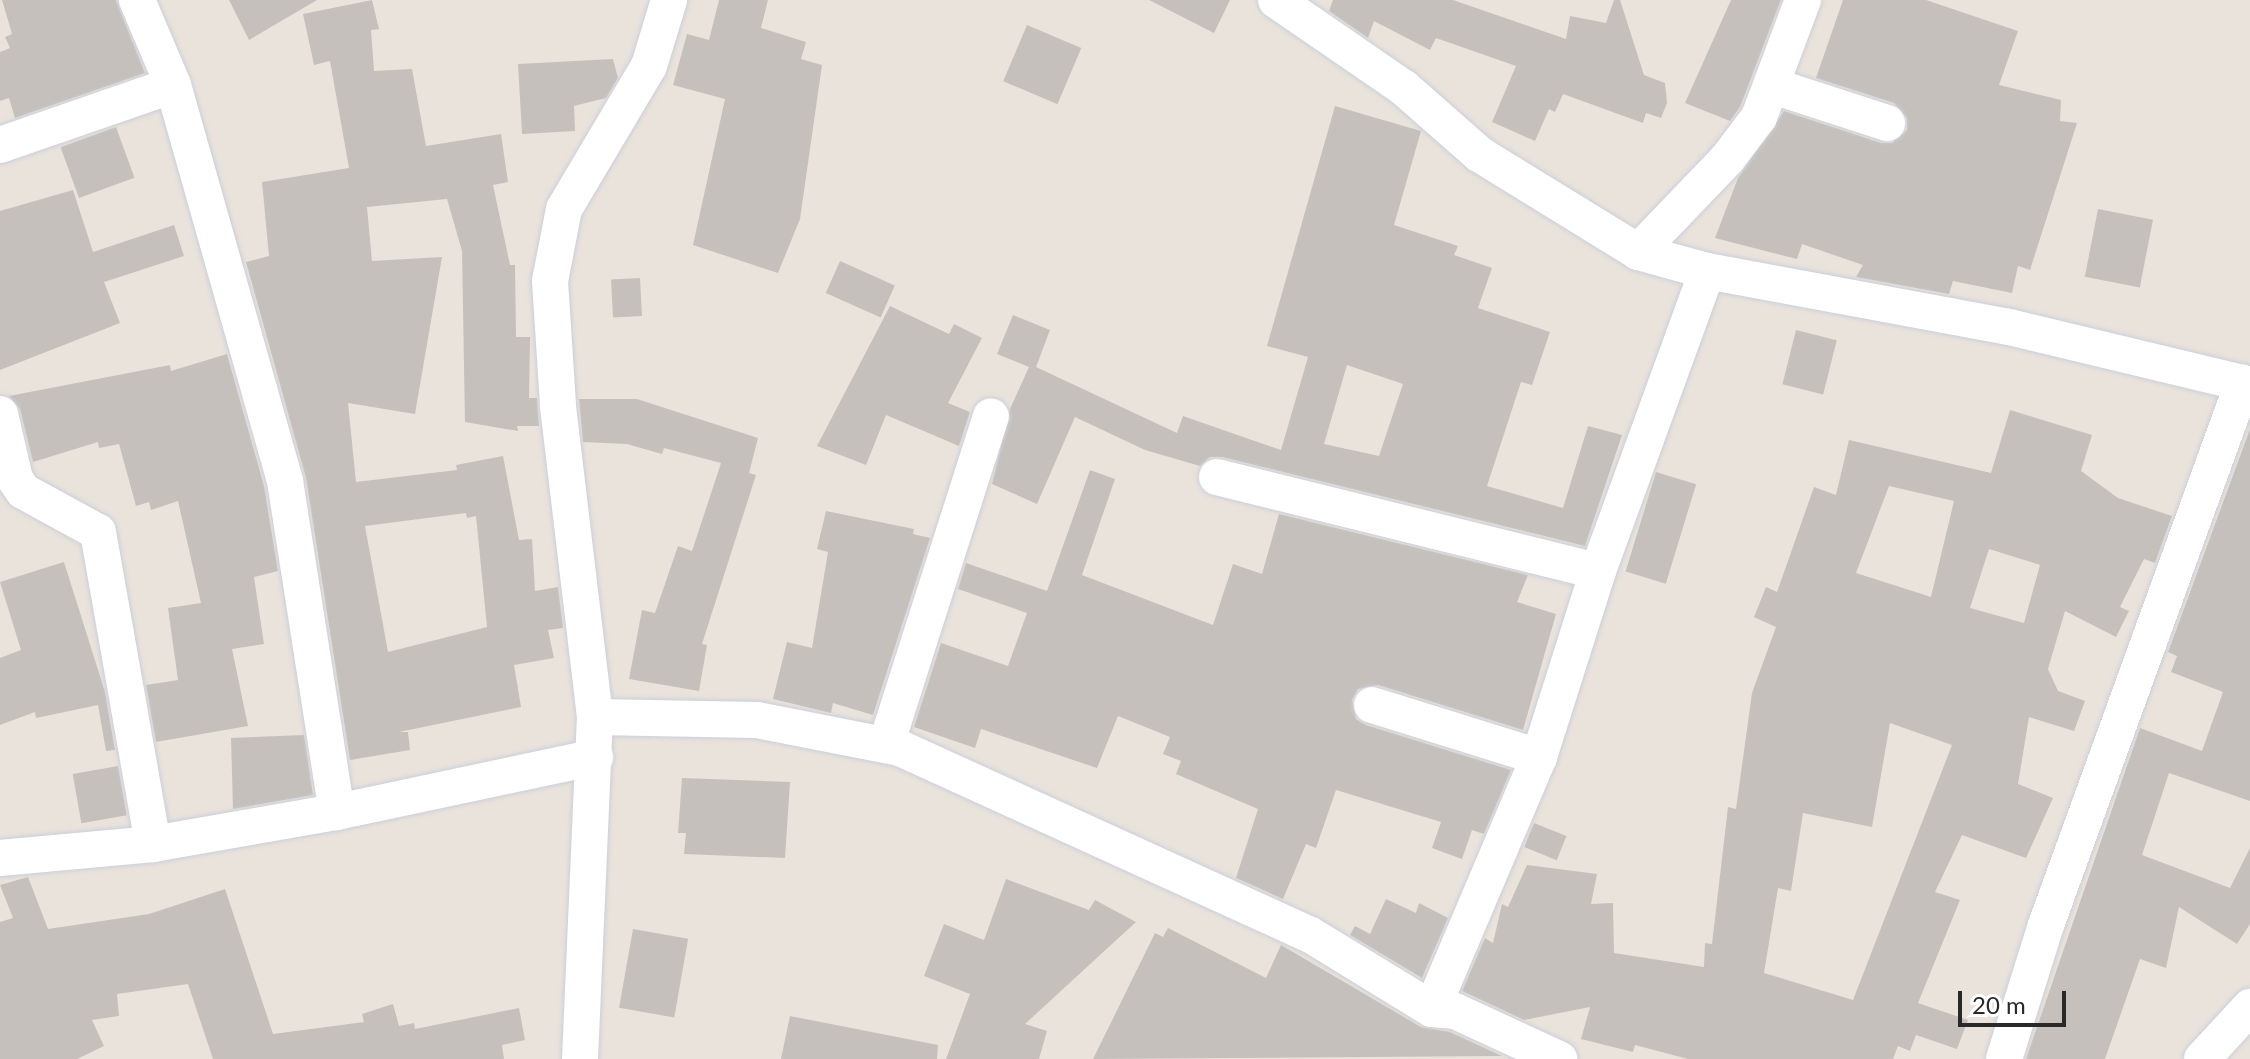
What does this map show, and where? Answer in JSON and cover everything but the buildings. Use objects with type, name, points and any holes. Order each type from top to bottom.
[{"type":"street","points":[[137,0],[173,85],[285,481],[337,812]]},
{"type":"street","points":[[580,1059],[595,717],[558,405],[550,281],[553,245],[564,209],[649,66],[669,0]]},
{"type":"street","points":[[1276,0],[1321,12],[1479,154],[1638,252],[1707,271],[2009,327],[2247,384],[2046,925],[2004,1059]]},
{"type":"street","points":[[1638,252],[1728,158],[1773,86],[1803,0]]},
{"type":"street","points":[[0,145],[173,85]]},
{"type":"street","points":[[1773,86],[1887,123]]},
{"type":"street","points":[[1432,1009],[1539,757],[1598,571],[1707,271]]},
{"type":"street","points":[[0,414],[15,479],[23,491],[98,532],[153,844]]},
{"type":"street","points":[[886,745],[991,416]]},
{"type":"street","points":[[1217,477],[1598,571]]},
{"type":"street","points":[[1372,705],[1539,757]]},
{"type":"street","points":[[595,717],[757,720],[886,745],[1309,934],[1432,1009],[1455,1011],[1559,1059]]},
{"type":"street","points":[[0,858],[153,844],[337,812],[595,757]]},
{"type":"street","points":[[2202,1059],[2250,1007]]}]
